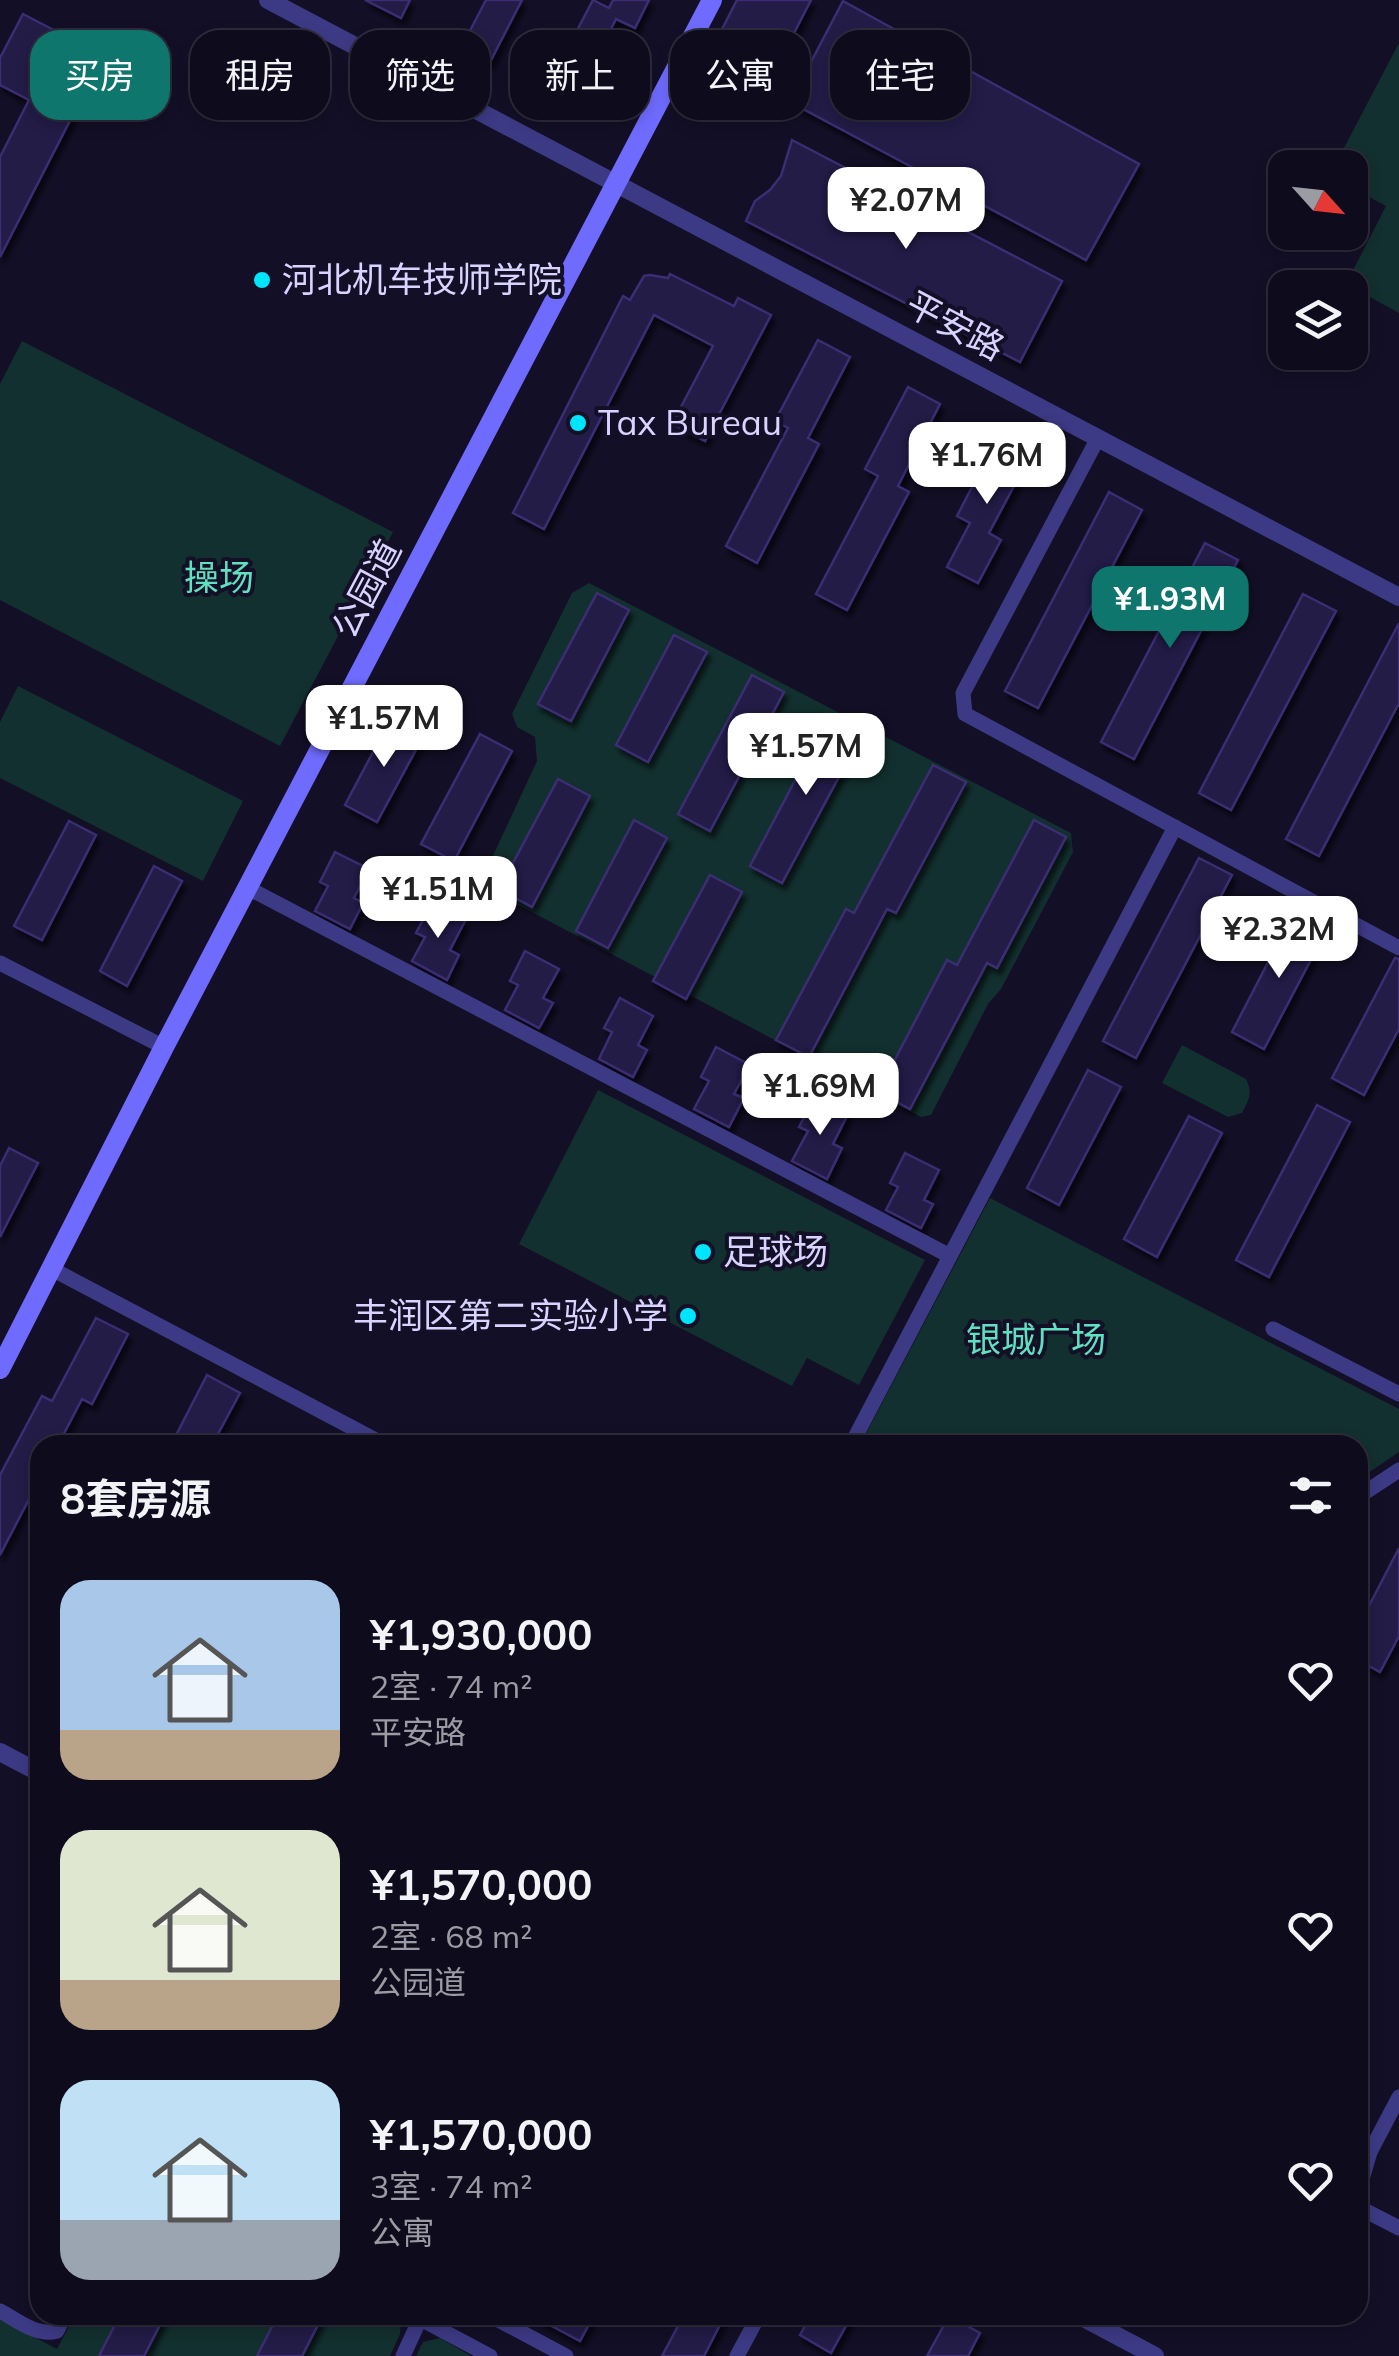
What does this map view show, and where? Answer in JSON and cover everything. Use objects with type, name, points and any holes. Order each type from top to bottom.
[{"type":"main road","name":"公园道","points":[[0,1369],[164,1047],[712,0]]},
{"type":"street","name":"平安路","points":[[268,0],[1399,597]]},
{"type":"street","points":[[1098,438],[962,692],[964,714],[1399,948]]},
{"type":"street","points":[[856,1435],[1175,828]]},
{"type":"street","points":[[248,888],[950,1256]]},
{"type":"street","points":[[0,963],[164,1047]]},
{"type":"street","points":[[52,1269],[366,1435]]},
{"type":"street","points":[[1273,1328],[1399,1394]]},
{"type":"street","points":[[1368,1490],[1399,1470]]},
{"type":"street","points":[[0,1752],[30,1768]]},
{"type":"street","points":[[1368,2143],[1399,2097]]},
{"type":"street","points":[[1368,2212],[1399,2228]]},
{"type":"street","points":[[0,2311],[40,2332],[49,2334],[60,2325]]},
{"type":"street","points":[[403,2356],[414,2325]]},
{"type":"street","points":[[432,2325],[490,2356]]},
{"type":"street","points":[[508,2325],[566,2356]]},
{"type":"street","points":[[737,2356],[753,2325]]},
{"type":"street","points":[[1097,2325],[1155,2356]]},
{"type":"green space","points":[[1399,43],[1399,313],[1368,296],[1368,270],[1353,270],[1363,250],[1368,250],[1368,241],[1386,206],[1368,196],[1368,150],[1343,150]]},
{"type":"green space","name":"操场","points":[[22,341],[393,532],[280,746],[0,600],[0,384]]},
{"type":"green space","points":[[589,583],[1071,833],[1073,852],[931,1115],[921,1117],[488,889],[484,875],[537,761],[535,737],[517,727],[512,714],[572,593]]},
{"type":"green space","points":[[18,686],[243,801],[203,881],[0,778],[0,722]]},
{"type":"green space","points":[[1182,1045],[1246,1079],[1249,1096],[1242,1113],[1228,1117],[1162,1083]]},
{"type":"green space","points":[[598,1090],[925,1260],[859,1385],[807,1358],[792,1386],[519,1244]]},
{"type":"green space","name":"银城广场","points":[[990,1198],[1399,1409],[1399,1452],[1368,1473],[1368,1435],[865,1435]]},
{"type":"green space","points":[[0,2319],[57,2349],[70,2325],[401,2325],[390,2356],[0,2356]]},
{"type":"green space","points":[[440,2338],[471,2356],[416,2356],[423,2342]]},
{"type":"building","points":[[365,0],[410,0],[401,18]]},
{"type":"building","points":[[486,0],[522,0],[490,62],[490,30],[470,30]]},
{"type":"building","points":[[593,0],[609,8],[613,0],[649,0],[635,28],[616,19],[610,30],[577,30]]},
{"type":"building","points":[[737,0],[811,0],[796,30],[722,30]]},
{"type":"building","points":[[843,1],[896,30],[830,30],[830,120],[970,120],[970,71],[1139,164],[1086,260],[810,113],[810,64]]},
{"type":"building","points":[[23,14],[54,30],[30,30],[30,120],[70,120],[0,257],[0,157],[29,100],[0,85],[0,58]]},
{"type":"building","points":[[792,140],[1062,281],[1020,362],[746,221],[755,201],[781,176]]},
{"type":"building","name":"Tax Bureau","points":[[670,274],[734,306],[738,298],[771,315],[705,441],[672,424],[713,346],[654,315],[544,529],[513,513],[623,296],[630,300],[644,276],[668,278]]},
{"type":"building","points":[[818,340],[850,357],[808,438],[819,444],[757,563],[726,546],[788,428],[775,421]]},
{"type":"building","points":[[908,387],[940,404],[898,486],[909,492],[847,610],[816,594],[878,476],[865,469]]},
{"type":"building","points":[[999,435],[1032,452],[989,533],[1001,540],[978,583],[947,567],[970,523],[957,516]]},
{"type":"building","points":[[1109,492],[1142,510],[1038,708],[1005,691]]},
{"type":"building","points":[[1205,543],[1238,560],[1134,759],[1101,742]]},
{"type":"building","points":[[597,593],[629,610],[571,721],[538,704]]},
{"type":"building","points":[[1303,594],[1336,611],[1231,810],[1199,793]]},
{"type":"building","points":[[1399,623],[1399,703],[1319,856],[1286,839]]},
{"type":"building","points":[[674,635],[707,652],[648,762],[616,745]]},
{"type":"building","points":[[752,675],[784,692],[710,831],[678,814]]},
{"type":"building","points":[[830,714],[863,732],[782,883],[750,866]]},
{"type":"building","points":[[391,718],[424,735],[377,822],[345,805]]},
{"type":"building","points":[[480,734],[512,751],[454,861],[421,844]]},
{"type":"building","points":[[933,765],[966,782],[896,913],[887,909],[809,1057],[776,1040],[846,909],[854,913]]},
{"type":"building","points":[[558,779],[590,796],[532,907],[499,889]]},
{"type":"building","points":[[634,820],[667,838],[608,948],[576,931]]},
{"type":"building","points":[[1034,820],[1066,837],[997,968],[987,963],[910,1109],[878,1092],[947,960],[957,965]]},
{"type":"building","points":[[69,821],[96,835],[42,940],[14,926]]},
{"type":"building","points":[[335,852],[369,869],[354,898],[363,903],[350,929],[315,911],[328,886],[320,882]]},
{"type":"building","points":[[1199,858],[1232,875],[1136,1058],[1103,1041]]},
{"type":"building","points":[[154,866],[182,881],[127,986],[100,971]]},
{"type":"building","points":[[710,875],[742,892],[686,999],[653,981]]},
{"type":"building","points":[[432,903],[465,921],[450,950],[459,955],[447,980],[412,961],[425,937],[416,933]]},
{"type":"building","points":[[1293,914],[1326,931],[1264,1049],[1232,1032]]},
{"type":"building","points":[[525,951],[559,969],[543,998],[553,1003],[539,1028],[505,1010],[518,985],[510,981]]},
{"type":"building","points":[[1395,958],[1399,959],[1399,1029],[1364,1095],[1332,1078]]},
{"type":"building","points":[[620,998],[653,1016],[638,1045],[647,1050],[633,1077],[599,1059],[612,1032],[604,1028]]},
{"type":"building","points":[[716,1047],[750,1065],[734,1094],[744,1098],[729,1127],[694,1109],[709,1081],[701,1077]]},
{"type":"building","points":[[1088,1070],[1121,1087],[1059,1205],[1027,1188]]},
{"type":"building","points":[[815,1097],[848,1114],[833,1144],[842,1148],[827,1179],[792,1161],[808,1131],[799,1127]]},
{"type":"building","points":[[1317,1105],[1350,1122],[1269,1277],[1236,1260]]},
{"type":"building","points":[[1189,1116],[1222,1133],[1157,1257],[1124,1239]]},
{"type":"building","points":[[9,1148],[38,1163],[0,1237],[0,1166]]},
{"type":"building","points":[[905,1153],[939,1170],[924,1200],[933,1204],[921,1228],[886,1210],[898,1187],[890,1183]]},
{"type":"building","points":[[96,1318],[128,1334],[92,1404],[82,1399],[63,1435],[30,1435],[30,1497],[0,1555],[0,1475],[42,1396],[52,1401]]},
{"type":"building","points":[[207,1375],[240,1393],[217,1435],[176,1435]]},
{"type":"building","points":[[1399,1548],[1399,1636],[1380,1672],[1368,1665],[1368,1608]]},
{"type":"building","points":[[115,2325],[160,2325],[144,2356],[99,2356]]},
{"type":"building","points":[[273,2325],[318,2325],[302,2356],[257,2356]]},
{"type":"building","points":[[550,2325],[589,2325],[580,2341]]},
{"type":"building","points":[[679,2325],[720,2325],[704,2356],[662,2356]]},
{"type":"building","points":[[806,2325],[846,2325],[831,2353],[800,2335]]},
{"type":"building","points":[[944,2325],[965,2325],[980,2333],[968,2356],[927,2356]]},
{"type":"place","name":"河北机车技师学院","points":[[262,280]]},
{"type":"place","name":"Tax Bureau","points":[[578,423]]},
{"type":"place","name":"足球场","points":[[703,1252]]},
{"type":"place","name":"丰润区第二实验小学","points":[[688,1316]]}]
